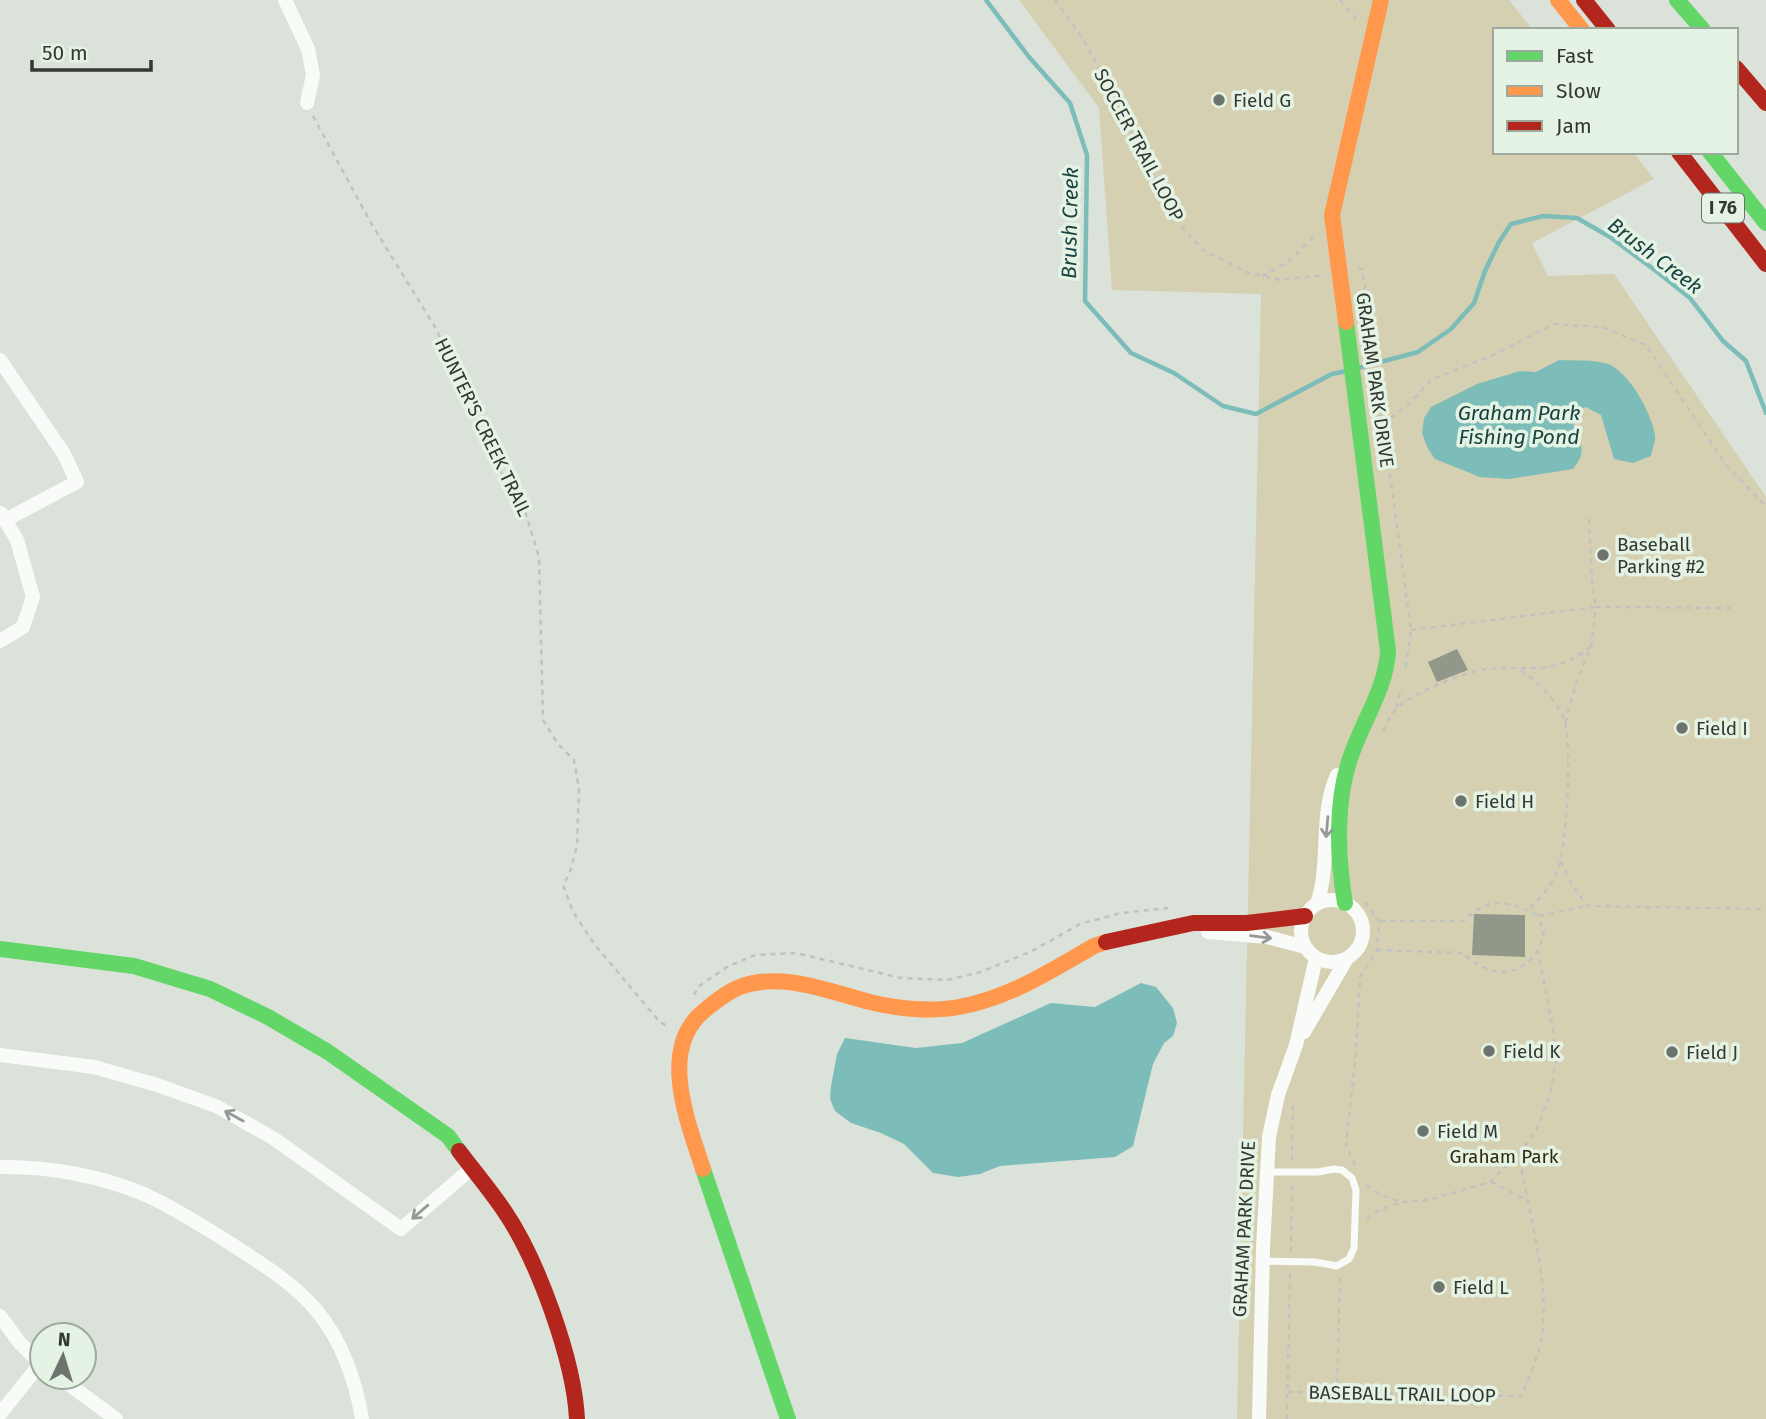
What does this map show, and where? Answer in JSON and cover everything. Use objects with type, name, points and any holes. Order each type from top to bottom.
[{"type":"main road","name":"GRAHAM PARK DRIVE","points":[[1345,903],[1341,884],[1343,795],[1348,764],[1378,695],[1388,656],[1385,613],[1332,215],[1381,0]]},
{"type":"main road","points":[[1558,0],[1580,28]]},
{"type":"main road","points":[[1584,0],[1606,28]]},
{"type":"main road","points":[[1677,0],[1701,28]]},
{"type":"main road","points":[[1738,70],[1766,103]]},
{"type":"main road","name":"I 76","points":[[1681,154],[1766,264]]},
{"type":"main road","name":"I 76","points":[[1712,154],[1766,223]]},
{"type":"main road","points":[[788,1419],[692,1135],[680,1077],[682,1042],[700,1014],[724,995],[742,986],[768,981],[817,987],[873,1003],[929,1009],[960,1007],[1023,987],[1094,946],[1121,937],[1194,923],[1247,923],[1305,916]]},
{"type":"main road","points":[[0,949],[134,966],[209,989],[268,1017],[328,1052],[448,1136],[506,1213],[540,1278],[565,1354],[576,1396],[577,1419]]},
{"type":"street","points":[[285,0],[309,49],[313,75],[307,103]]},
{"type":"street","points":[[0,360],[64,454],[77,482],[2,516],[17,540],[33,597],[23,627],[0,641]]},
{"type":"street","name":"GRAHAM PARK DRIVE","points":[[1317,904],[1323,879],[1330,800],[1336,777],[1348,764]]},
{"type":"street","points":[[1305,947],[1301,926],[1305,916],[1317,904],[1331,900],[1345,903]]},
{"type":"street","name":"GRAHAM PARK DRIVE","points":[[1296,1045],[1346,960],[1359,948],[1364,931],[1359,914],[1345,903]]},
{"type":"street","points":[[1168,929],[1267,937],[1305,947],[1316,958],[1331,963],[1346,960]]},
{"type":"street","name":"GRAHAM PARK DRIVE","points":[[1259,1419],[1265,1172],[1269,1137],[1278,1095],[1296,1045],[1316,958]]},
{"type":"street","points":[[0,1055],[94,1067],[216,1106],[273,1138],[401,1229],[472,1168]]},
{"type":"street","points":[[0,1167],[20,1166],[93,1178],[145,1195],[204,1226],[283,1277],[319,1313],[346,1359],[362,1419]]},
{"type":"street","points":[[0,1316],[28,1351]]},
{"type":"street","points":[[0,1414],[28,1380]]},
{"type":"street","points":[[78,1391],[116,1419]]},
{"type":"lane","points":[[1262,1261],[1315,1262],[1337,1266],[1349,1259],[1354,1248],[1356,1190],[1352,1178],[1342,1170],[1265,1172]]},
{"type":"path","name":"SOCCER TRAIL LOOP","points":[[1055,0],[1083,39],[1116,99],[1172,217],[1203,250],[1247,272],[1280,280],[1324,274]]},
{"type":"path","points":[[1340,0],[1359,22]]},
{"type":"path","name":"HUNTER'S CREEK TRAIL","points":[[307,103],[371,223],[435,327],[505,480],[526,511],[539,557],[543,720],[558,744],[574,760],[579,789],[577,846],[570,872],[563,885],[573,912],[595,945],[659,1021],[672,1029]]},
{"type":"path","points":[[1262,276],[1297,256],[1318,230]]},
{"type":"path","points":[[1406,670],[1412,630],[1382,424],[1408,405],[1431,380],[1495,354],[1554,324],[1602,327],[1646,345],[1727,465],[1766,506]]},
{"type":"path","points":[[1528,910],[1545,892],[1561,861],[1569,777],[1565,723],[1577,680],[1591,647],[1596,607],[1589,516]]},
{"type":"path","points":[[1412,630],[1596,607],[1733,608]]},
{"type":"path","points":[[1396,708],[1458,676],[1487,669],[1554,668],[1591,647]]},
{"type":"path","points":[[1521,670],[1544,689],[1565,723]]},
{"type":"path","points":[[1382,732],[1396,708],[1402,683]]},
{"type":"path","points":[[1561,861],[1577,894],[1589,906]]},
{"type":"path","points":[[1341,884],[1358,891],[1379,921],[1377,950],[1463,953],[1475,965],[1494,971],[1515,972],[1529,964],[1544,936],[1539,916]]},
{"type":"path","points":[[1379,921],[1464,921],[1475,909],[1510,903],[1539,916],[1589,906],[1766,909]]},
{"type":"path","points":[[692,997],[699,986],[755,955],[796,953],[901,978],[947,981],[981,972],[1032,951],[1080,924],[1121,913],[1174,907]]},
{"type":"path","points":[[1364,1221],[1379,1210],[1401,1202],[1429,1200],[1490,1182],[1519,1154],[1537,1129],[1550,1093],[1556,1060],[1538,950]]},
{"type":"path","name":"BASEBALL TRAIL LOOP","points":[[1287,1419],[1287,1392],[1521,1396],[1542,1335],[1542,1306],[1538,1259],[1525,1199],[1519,1154]]},
{"type":"path","points":[[1363,1181],[1379,1194],[1401,1202]]},
{"type":"path","points":[[1490,1182],[1525,1199]]},
{"type":"green space","name":"Graham Park","points":[[1019,0],[1509,0],[1531,28],[1493,28],[1493,154],[1635,154],[1654,179],[1532,243],[1548,276],[1614,274],[1766,497],[1766,1419],[1237,1419],[1261,294],[1112,290],[1099,108]]},
{"type":"water","name":"Graham Park Fishing Pond","points":[[1559,360],[1602,362],[1624,375],[1638,394],[1653,426],[1655,437],[1651,456],[1633,463],[1614,459],[1601,415],[1586,407],[1572,413],[1581,447],[1579,461],[1573,469],[1509,479],[1480,477],[1435,459],[1422,433],[1424,418],[1431,407],[1477,384],[1520,371],[1536,372]]},
{"type":"water","points":[[1141,983],[1156,987],[1173,1008],[1177,1023],[1173,1036],[1164,1043],[1153,1064],[1133,1146],[1115,1157],[1000,1166],[980,1174],[958,1177],[933,1173],[904,1144],[851,1123],[835,1111],[830,1099],[837,1054],[845,1038],[916,1048],[962,1043],[1051,1003],[1095,1007]]},
{"type":"building","points":[[1457,649],[1468,670],[1437,682],[1428,662]]},
{"type":"building","points":[[1474,914],[1525,915],[1525,957],[1472,955]]},
{"type":"waterway","name":"Brush Creek","points":[[986,0],[1029,57],[1070,103],[1087,155],[1085,301],[1131,353],[1174,373],[1223,406],[1256,414],[1332,374],[1346,371]]},
{"type":"waterway","name":"Brush Creek","points":[[1358,368],[1418,352],[1451,329],[1474,303],[1485,271],[1511,224],[1543,216],[1577,218],[1610,237],[1690,298],[1723,341],[1746,361],[1766,413]]},
{"type":"traffic: fast","points":[[1677,0],[1701,28]]},
{"type":"traffic: fast","points":[[1712,154],[1766,223]]},
{"type":"traffic: fast","points":[[1345,903],[1339,827],[1346,770],[1383,678],[1388,651],[1346,322]]},
{"type":"traffic: fast","points":[[0,949],[134,966],[210,989],[268,1017],[328,1052],[448,1136],[459,1151]]},
{"type":"traffic: fast","points":[[703,1169],[788,1419]]},
{"type":"traffic: slow","points":[[1346,322],[1332,215],[1381,0]]},
{"type":"traffic: slow","points":[[1558,0],[1580,28]]},
{"type":"traffic: slow","points":[[703,1169],[690,1130],[680,1086],[682,1044],[691,1026],[705,1010],[731,991],[756,983],[789,982],[892,1006],[949,1009],[977,1003],[1012,990],[1106,942]]},
{"type":"traffic: jam","points":[[1584,0],[1606,28]]},
{"type":"traffic: jam","points":[[1738,70],[1766,103]]},
{"type":"traffic: jam","points":[[1681,154],[1766,264]]},
{"type":"traffic: jam","points":[[1106,942],[1193,923],[1247,923],[1305,916]]},
{"type":"traffic: jam","points":[[459,1151],[505,1212],[530,1257],[562,1340],[577,1419]]},
{"type":"place","name":"Field G","points":[[1219,100]]},
{"type":"place","name":"Baseball Parking #2","points":[[1603,555]]},
{"type":"place","name":"Field I","points":[[1682,728]]},
{"type":"place","name":"Field H","points":[[1461,801]]},
{"type":"place","name":"Field K","points":[[1489,1051]]},
{"type":"place","name":"Field J","points":[[1672,1052]]},
{"type":"place","name":"Field M","points":[[1423,1131]]},
{"type":"place","name":"Field L","points":[[1439,1287]]}]
